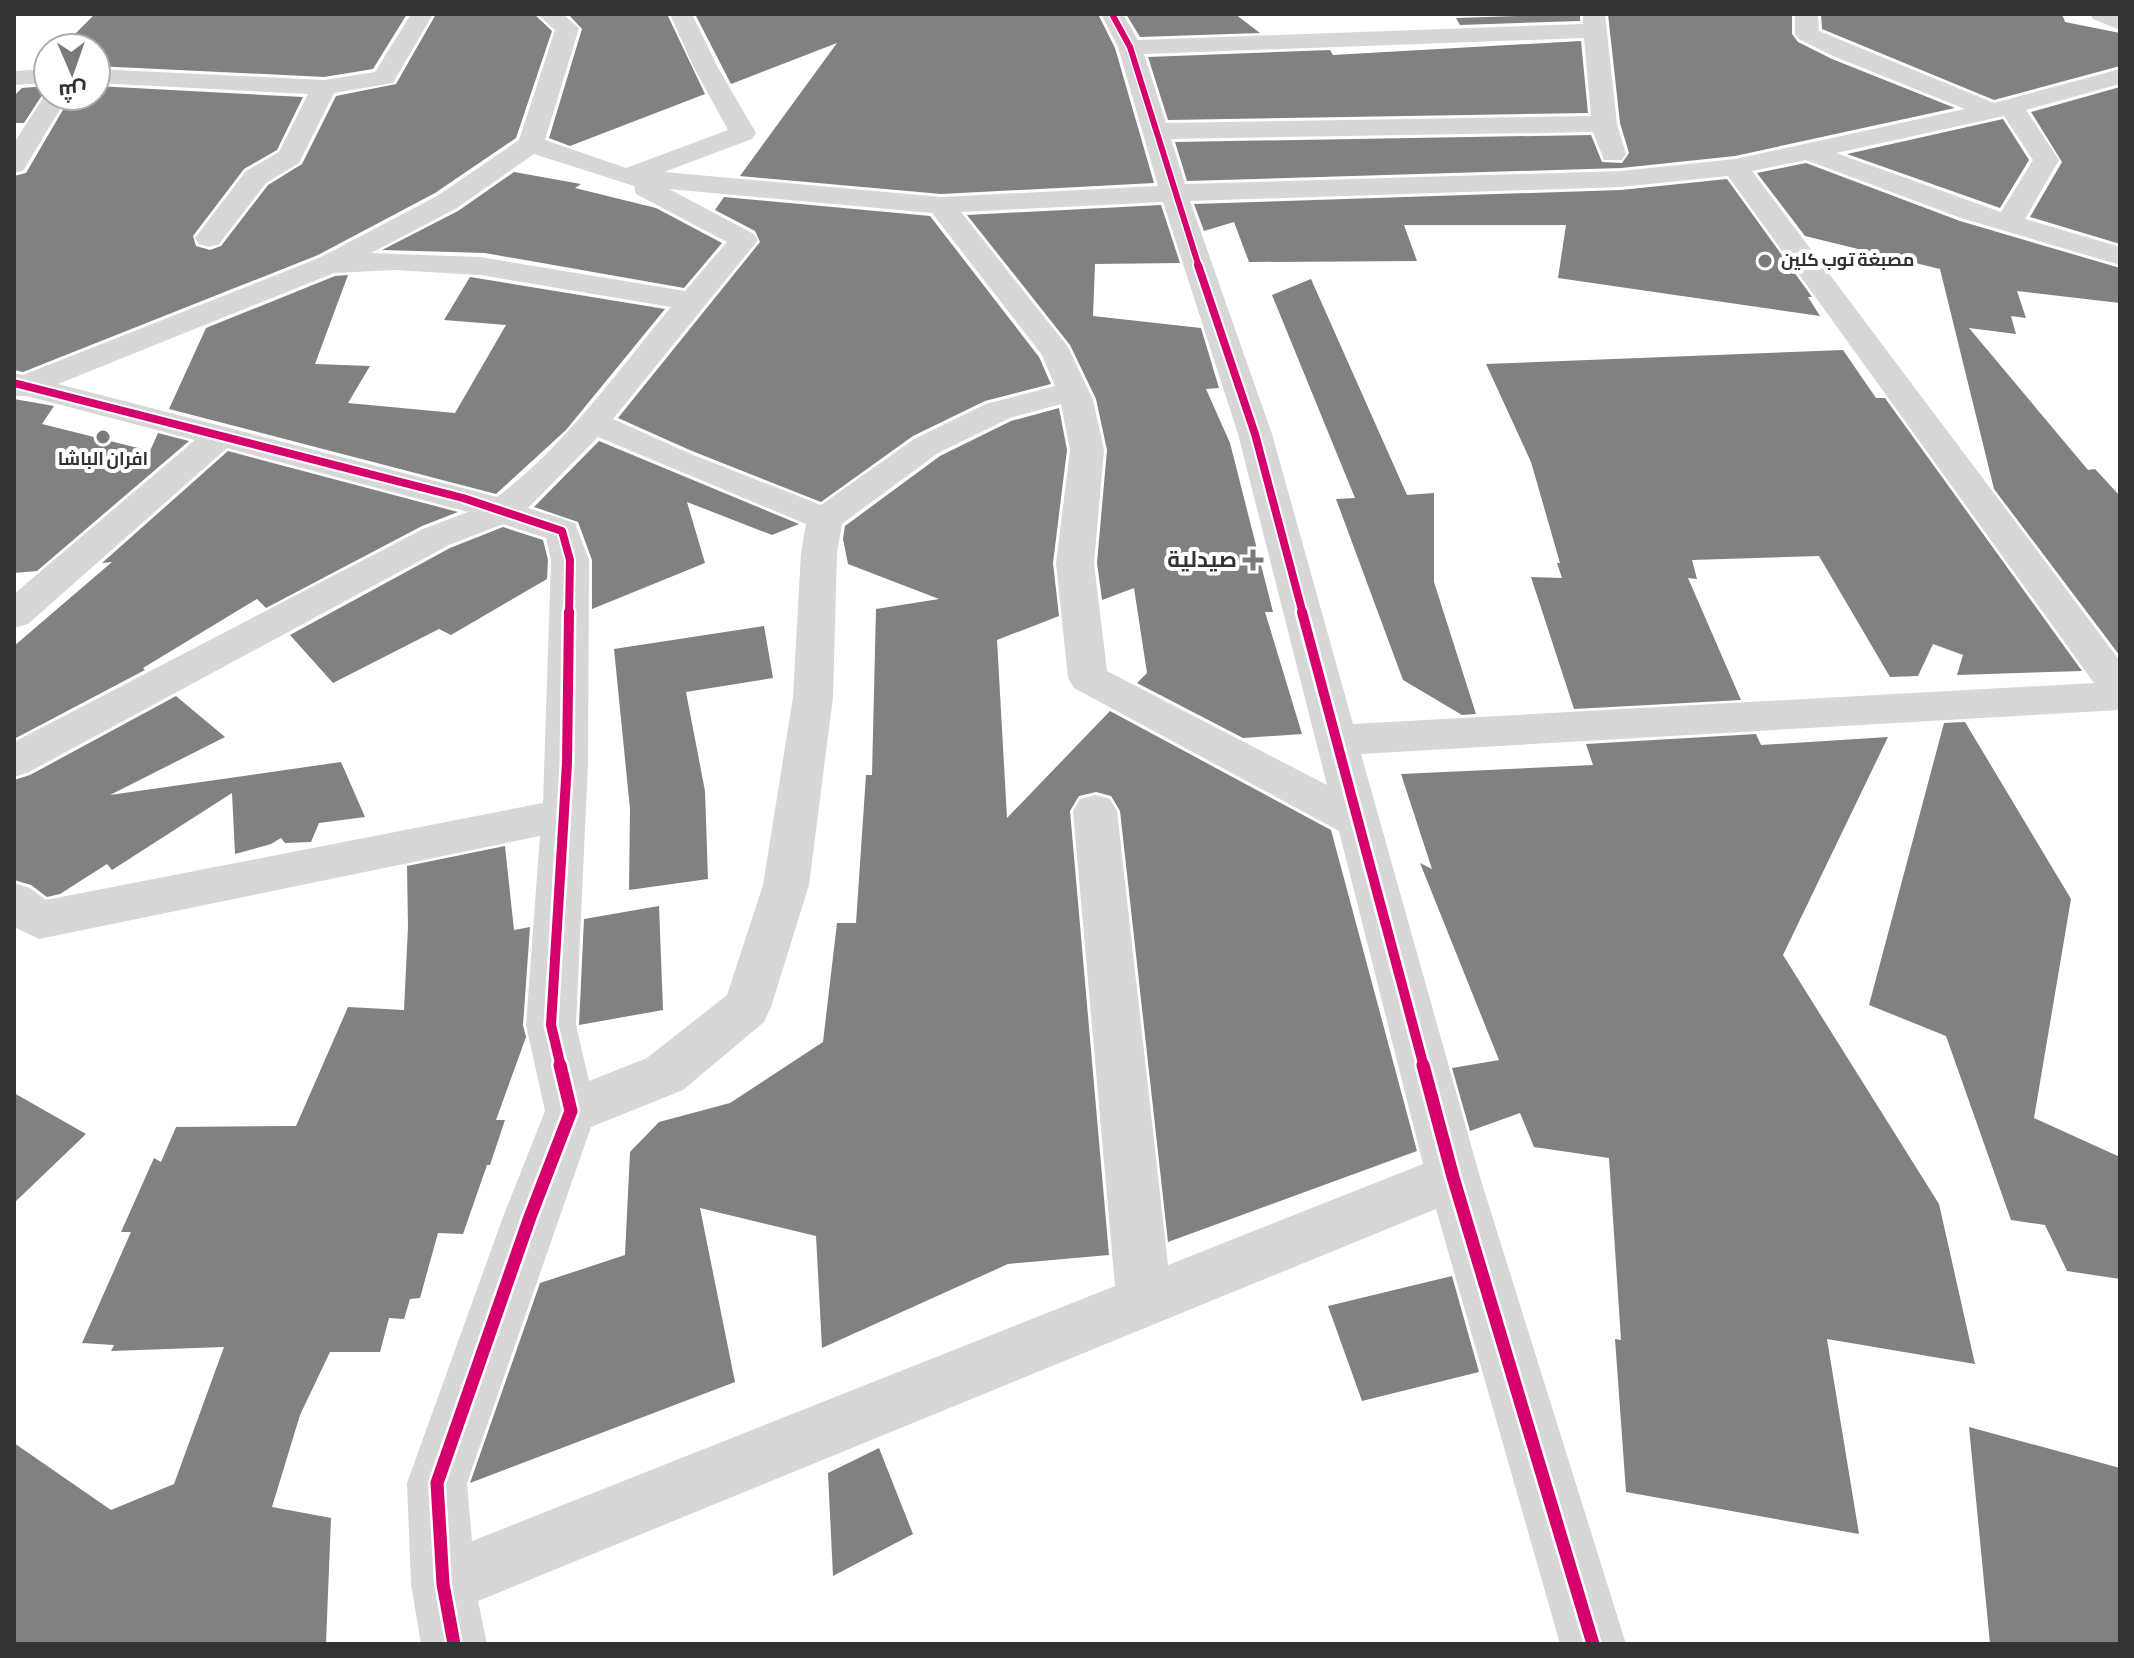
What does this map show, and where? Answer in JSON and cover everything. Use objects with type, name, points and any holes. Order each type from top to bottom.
[{"type":"street","points":[[112,77],[324,87],[384,78],[422,14]]},
{"type":"street","points":[[19,386],[329,264],[447,202],[531,144],[567,28],[548,14]]},
{"type":"street","points":[[626,177],[743,133],[705,66],[681,14]]},
{"type":"street","points":[[1806,14],[1807,34],[1841,51],[2001,108],[2046,160],[2008,223]]},
{"type":"street","points":[[2101,14],[2120,23]]},
{"type":"street","points":[[1593,1644],[1453,1177],[1255,434],[1121,30],[1594,22],[1604,124],[1621,179]]},
{"type":"street","points":[[626,177],[941,205],[1174,193],[1621,179],[1735,167],[2001,108],[2120,76]]},
{"type":"street","points":[[209,238],[256,177],[290,157],[324,87]]},
{"type":"street","points":[[14,165],[45,112]]},
{"type":"street","points":[[1157,131],[1604,124]]},
{"type":"street","points":[[14,761],[436,537],[500,512],[526,492],[593,422],[744,240],[626,177],[531,144]]},
{"type":"street","points":[[1807,151],[2008,223],[2120,256]]},
{"type":"street","points":[[1735,167],[2120,690]]},
{"type":"street","points":[[941,205],[1057,354],[1074,391],[1087,450],[1075,563],[1088,678],[1360,822]]},
{"type":"street","points":[[329,264],[394,261],[480,266],[692,301]]},
{"type":"street","points":[[19,386],[463,498],[562,531],[570,560],[564,815],[551,1025],[571,1111],[530,1217],[437,1483],[443,1584],[454,1644]]},
{"type":"street","points":[[571,1111],[665,1074],[747,1007],[786,885],[813,697],[819,553],[825,519],[926,446],[998,411],[1074,391]]},
{"type":"street","points":[[593,422],[679,461],[825,519]]},
{"type":"street","points":[[14,615],[219,437]]},
{"type":"street","points":[[1338,740],[2120,696]]},
{"type":"street","points":[[1095,811],[1144,1302]]},
{"type":"street","points":[[14,901],[39,920],[564,815]]},
{"type":"street","points":[[443,1584],[1453,1177]]},
{"type":"building","points":[[95,14],[407,14],[373,69],[324,77],[112,67],[112,32],[77,32]]},
{"type":"building","points":[[436,14],[534,14],[552,31],[516,138],[435,193],[318,255],[23,372],[14,370],[14,176],[26,173],[62,112],[112,112],[112,87],[303,97],[277,150],[244,169],[193,236],[196,246],[210,250],[221,246],[268,185],[302,164],[336,96],[396,84]]},
{"type":"building","points":[[568,14],[667,14],[705,94],[570,146],[549,138],[582,29]]},
{"type":"building","points":[[695,14],[1098,14],[1115,48],[1154,183],[941,194],[740,176],[837,43],[731,84]]},
{"type":"building","points":[[1126,14],[1235,14],[1260,33],[1140,37]]},
{"type":"building","points":[[1516,14],[1580,14],[1580,21],[1460,25],[1456,18],[1518,16]]},
{"type":"building","points":[[1608,14],[1792,14],[1792,34],[1798,42],[1832,59],[1955,108],[1735,156],[1621,168],[1187,181],[1175,142],[1591,135],[1602,162],[1622,163],[1629,153],[1620,123]]},
{"type":"building","points":[[1821,14],[2062,14],[2065,22],[2120,33],[2120,66],[1994,100],[1822,29]]},
{"type":"building","points":[[1581,41],[1588,113],[1168,120],[1148,57],[1330,50],[1333,55]]},
{"type":"building","points":[[32,87],[32,111],[24,123],[14,123],[14,96],[22,88]]},
{"type":"building","points":[[2120,87],[2120,244],[2030,217],[2062,162],[2031,112]]},
{"type":"building","points":[[2003,119],[2029,160],[2000,208],[1847,154]]},
{"type":"building","points":[[1806,163],[1960,221],[2120,268],[2120,303],[2017,291],[2026,318],[2011,316],[2016,334],[1969,328],[2088,470],[2095,469],[2120,496],[2120,656],[1994,489],[1940,269],[1805,236],[1757,173]]},
{"type":"building","points":[[514,172],[581,184],[575,188],[656,208],[722,243],[684,288],[485,253],[382,250],[458,211]]},
{"type":"building","points":[[1727,179],[1812,297],[1808,297],[1820,316],[1558,278],[1566,225],[1404,225],[1417,261],[1249,262],[1234,222],[1204,231],[1194,204],[1621,190]]},
{"type":"building","points":[[724,197],[930,216],[1039,357],[1051,384],[985,401],[913,436],[821,502],[618,418],[760,242],[755,231],[715,210]]},
{"type":"building","points":[[1161,205],[1180,263],[1095,264],[1093,316],[1201,328],[1219,388],[1206,389],[1230,443],[1273,612],[1265,612],[1302,734],[1243,738],[1137,683],[1147,673],[1134,588],[1102,600],[1097,563],[1107,450],[1096,399],[1070,345],[967,215]]},
{"type":"building","points":[[348,275],[315,364],[370,366],[348,403],[455,413],[506,325],[444,320],[470,277],[665,309],[566,430],[496,494],[169,409],[206,328],[335,276]]},
{"type":"building","points":[[1311,279],[1407,495],[1434,493],[1434,582],[1476,714],[1462,715],[1403,680],[1336,499],[1355,498],[1272,295]]},
{"type":"building","points":[[1843,350],[1876,398],[1885,398],[2082,671],[1957,675],[1963,655],[1933,644],[1918,676],[1890,677],[1819,556],[1692,560],[1697,579],[1688,578],[1741,700],[1574,709],[1531,577],[1562,578],[1557,563],[1560,563],[1531,462],[1486,364]]},
{"type":"building","points":[[14,399],[54,406],[42,424],[150,451],[158,433],[189,441],[37,571],[14,573]]},
{"type":"building","points":[[1059,408],[1067,450],[1053,563],[1059,616],[997,640],[1007,818],[1110,711],[1331,830],[1417,1151],[1168,1242],[1120,811],[1111,796],[1096,792],[1079,796],[1070,811],[1109,1255],[1008,1264],[822,1348],[816,1236],[700,1208],[735,1382],[470,1483],[540,1283],[625,1255],[630,1152],[659,1122],[730,1103],[823,1042],[837,923],[856,923],[866,775],[872,775],[876,609],[939,599],[848,564],[843,539],[845,526],[940,456],[1011,421]]},
{"type":"building","points":[[599,441],[799,524],[772,535],[687,502],[705,563],[592,609],[592,560],[578,522],[534,507]]},
{"type":"building","points":[[228,451],[458,512],[422,526],[266,608],[257,599],[143,668],[145,670],[14,739],[14,646],[112,562],[102,563]]},
{"type":"building","points":[[503,527],[543,540],[548,560],[547,579],[451,635],[439,629],[333,683],[290,635],[450,548]]},
{"type":"building","points":[[764,626],[773,678],[686,692],[705,791],[708,879],[629,890],[630,809],[614,649]]},
{"type":"building","points":[[176,696],[225,737],[110,795],[341,762],[365,817],[319,823],[311,842],[285,843],[281,838],[235,854],[232,793],[112,870],[107,864],[60,894],[47,897],[31,885],[14,880],[14,780],[30,775]]},
{"type":"building","points":[[1965,722],[2071,899],[2034,1118],[2120,1157],[2120,1279],[2067,1271],[2045,1225],[2011,1220],[1946,1036],[1869,1005],[1944,723]]},
{"type":"building","points":[[1756,734],[1761,745],[1888,737],[1783,955],[1939,1204],[1975,1364],[1827,1339],[1859,1534],[1626,1492],[1615,1339],[1621,1340],[1609,1158],[1534,1147],[1520,1113],[1470,1131],[1452,1068],[1499,1060],[1420,863],[1432,869],[1401,774],[1593,765],[1586,744]]},
{"type":"building","points":[[505,846],[514,930],[530,927],[523,1025],[526,1037],[496,1120],[505,1120],[490,1165],[487,1165],[463,1234],[438,1233],[420,1298],[410,1299],[404,1319],[389,1318],[380,1352],[330,1352],[300,1415],[272,1507],[331,1518],[326,1644],[14,1644],[14,1443],[111,1510],[174,1484],[224,1347],[111,1351],[114,1345],[82,1343],[131,1232],[121,1232],[154,1158],[161,1162],[176,1127],[296,1126],[348,1007],[404,1010],[407,866]]},
{"type":"building","points":[[659,906],[663,1010],[579,1025],[584,919]]},
{"type":"building","points":[[14,1093],[86,1134],[14,1203]]},
{"type":"building","points":[[1452,1276],[1479,1372],[1362,1401],[1328,1306]]},
{"type":"building","points":[[1969,1427],[2120,1468],[2120,1644],[1990,1644]]},
{"type":"building","points":[[879,1448],[913,1534],[833,1576],[828,1473]]},
{"type":"cycle path","points":[[1112,14],[1130,47],[1174,193],[1255,434],[1453,1177],[1593,1644]]},
{"type":"cycle path","points":[[14,383],[463,498],[562,531],[570,560],[567,763],[551,1025],[571,1111],[530,1217],[437,1483],[443,1584],[454,1644]]},
{"type":"place","name":"مصبغة توب كلين","points":[[1765,261]]},
{"type":"place","name":"افران الباشا","points":[[103,437]]},
{"type":"place","name":"صيدلية","points":[[1253,560]]}]
